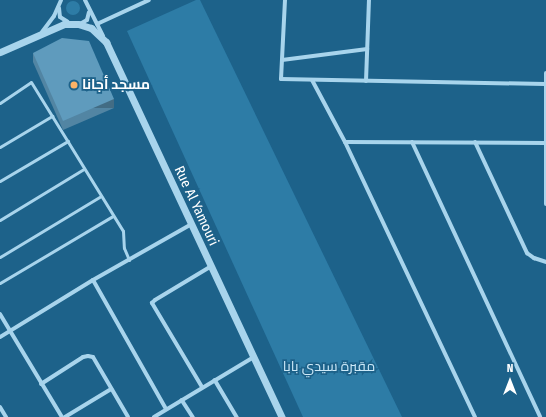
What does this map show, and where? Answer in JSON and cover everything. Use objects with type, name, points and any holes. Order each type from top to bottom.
[{"type":"street","points":[[85,0],[106,42]]},
{"type":"street","points":[[96,24],[149,0]]},
{"type":"street","points":[[285,0],[281,80],[545,84]]},
{"type":"street","points":[[366,81],[369,0]]},
{"type":"street","points":[[60,2],[60,17],[74,24]]},
{"type":"street","points":[[41,33],[49,23],[60,2]]},
{"type":"street","points":[[0,52],[58,25],[74,24],[87,20],[89,9]]},
{"type":"street","name":"Rue Al Yamouri","points":[[74,24],[91,28],[106,42],[190,225],[282,417]]},
{"type":"street","points":[[282,60],[367,49]]},
{"type":"street","points":[[546,73],[546,204]]},
{"type":"street","points":[[312,80],[345,142],[475,417]]},
{"type":"street","points":[[345,142],[545,143]]},
{"type":"street","points":[[412,142],[540,417]]},
{"type":"street","points":[[475,142],[527,253],[534,258],[546,262]]},
{"type":"street","points":[[0,337],[93,280],[190,225]]},
{"type":"street","points":[[202,387],[152,304],[155,300],[210,267]]},
{"type":"street","points":[[93,280],[166,409]]},
{"type":"street","points":[[0,314],[41,384],[63,417],[111,389]]},
{"type":"street","points":[[41,384],[88,356],[93,357],[128,417]]},
{"type":"street","points":[[155,417],[202,387],[254,357]]},
{"type":"street","points":[[215,380],[237,417]]},
{"type":"street","points":[[182,400],[193,417]]},
{"type":"street","points":[[0,407],[6,417]]},
{"type":"lane","points":[[0,103],[31,82],[123,231],[124,248],[129,260]]},
{"type":"lane","points":[[0,148],[52,116]]},
{"type":"lane","points":[[0,181],[68,141]]},
{"type":"lane","points":[[0,220],[84,169]]},
{"type":"lane","points":[[0,257],[101,196]]},
{"type":"lane","points":[[0,283],[113,216]]},
{"type":"green space","name":"مقبرة سيدي بابا","points":[[196,0],[200,0],[402,417],[303,417],[127,31]]},
{"type":"green space","points":[[73,1],[78,3],[80,8],[78,13],[73,15],[68,13],[66,8],[68,3]]},
{"type":"building","name":"مسجد أجانا","points":[[62,38],[89,41],[114,99],[63,121],[33,53]]},
{"type":"place","name":"مسجد أجانا","points":[[74,85]]}]
